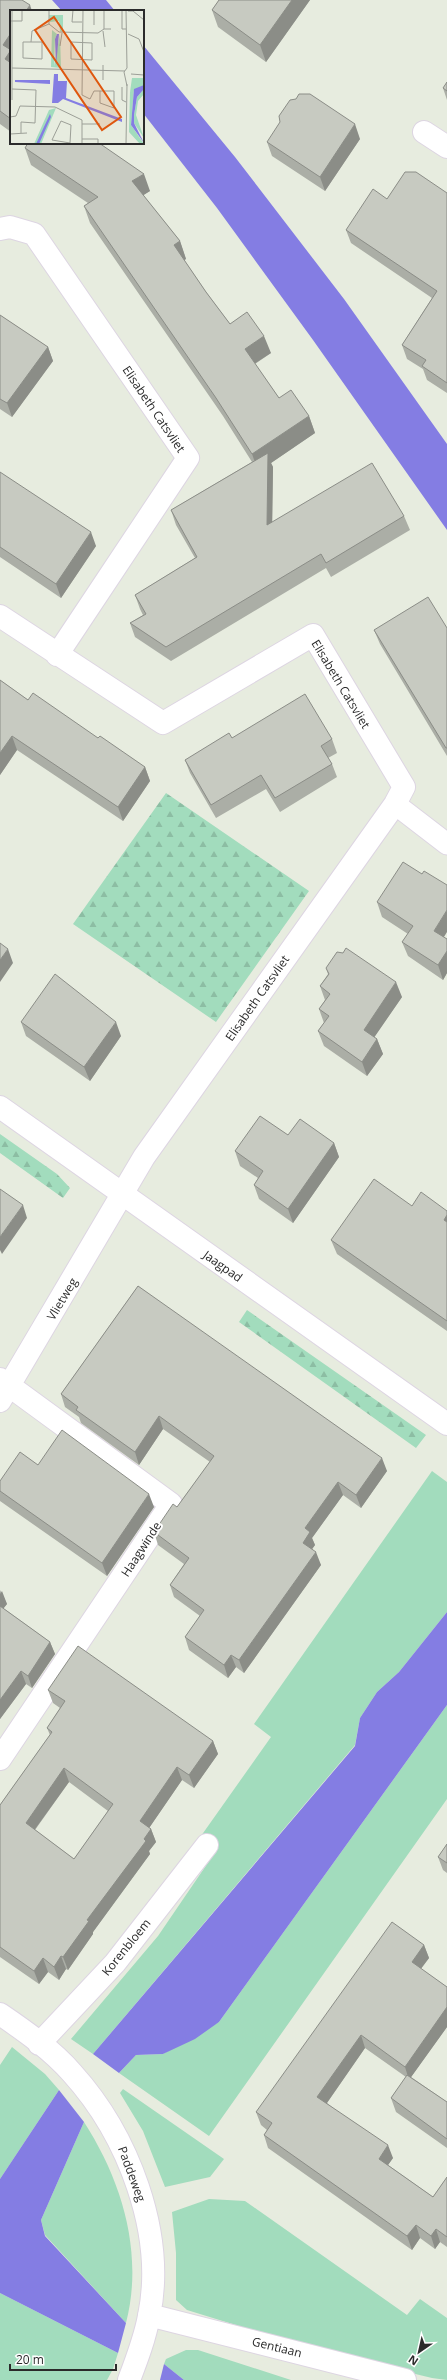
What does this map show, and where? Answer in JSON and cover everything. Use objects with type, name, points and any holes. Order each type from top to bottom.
[{"type":"street","points":[[424,132],[447,147]]},
{"type":"street","name":"Elisabeth Catsvliet","points":[[0,229],[10,226],[34,234],[188,458],[57,655]]},
{"type":"street","name":"Elisabeth Catsvliet","points":[[0,616],[163,724],[313,635],[404,787],[395,804],[144,1157],[122,1194]]},
{"type":"street","name":"Jaagpad","points":[[0,1107],[447,1424]]},
{"type":"street","name":"Vlietweg","points":[[3,1389],[122,1194]]},
{"type":"street","name":"Haagwinde","points":[[0,1759],[171,1504],[3,1389]]},
{"type":"street","name":"Korenbloem","points":[[39,2044],[115,1963],[207,1844]]},
{"type":"street","name":"Paddeweg","points":[[0,2014],[39,2044],[72,2073],[116,2133],[136,2181],[144,2209],[153,2263],[150,2315],[129,2380]]},
{"type":"street","name":"Gentiaan","points":[[150,2315],[405,2380]]},
{"type":"lane","points":[[395,804],[447,844]]},
{"type":"green space","points":[[166,793],[309,891],[216,1022],[73,924]]},
{"type":"green space","points":[[0,1134],[57,1174],[70,1188],[63,1198],[0,1153]]},
{"type":"green space","points":[[247,1310],[426,1435],[416,1448],[239,1322]]},
{"type":"green space","points":[[432,1471],[447,1482],[447,1612],[399,1672],[377,1692],[360,1718],[355,1745],[93,2054],[71,2039],[158,1936],[218,1848],[201,1836],[271,1737],[254,1724]]},
{"type":"green space","points":[[447,1705],[447,1799],[209,2136],[119,2073],[136,2055],[163,2054],[219,2022]]},
{"type":"green space","points":[[12,2047],[45,2074],[59,2090],[0,2179],[0,2065]]},
{"type":"green space","points":[[123,2089],[224,2159],[210,2177],[165,2187],[143,2131],[120,2093]]},
{"type":"green space","points":[[84,2122],[109,2168],[119,2193],[126,2218],[131,2244],[132,2270],[131,2297],[126,2323],[45,2235],[41,2220]]},
{"type":"green space","points":[[209,2199],[245,2201],[407,2315],[420,2299],[447,2318],[447,2380],[432,2378],[320,2351],[187,2310],[176,2300],[176,2253],[172,2212]]},
{"type":"green space","points":[[0,2293],[118,2353],[113,2369],[107,2380],[0,2380]]},
{"type":"green space","points":[[186,2350],[198,2350],[291,2380],[184,2380],[164,2364],[166,2359]]},
{"type":"shaded area","points":[[52,0],[106,0],[114,10],[61,10]]},
{"type":"shaded area","points":[[144,46],[235,157],[344,299],[447,444],[447,530],[313,340],[217,208],[144,114]]},
{"type":"shaded area","points":[[447,1612],[447,1705],[219,2022],[195,2039],[163,2054],[136,2055],[119,2073],[93,2054],[355,1746],[360,1718],[377,1692],[399,1672]]},
{"type":"shaded area","points":[[59,2090],[84,2122],[41,2220],[45,2236],[126,2323],[118,2353],[0,2293],[0,2179]]},
{"type":"shaded area","points":[[164,2364],[184,2380],[160,2380]]},
{"type":"building","points":[[0,0],[22,0],[30,5],[27,10],[10,10],[10,34],[3,45],[10,49],[5,59],[10,62],[10,118],[0,111]]},
{"type":"building","points":[[219,0],[292,0],[260,45],[212,10]]},
{"type":"building","points":[[447,82],[447,91],[443,88]]},
{"type":"building","points":[[299,94],[310,94],[355,124],[320,177],[267,142],[280,122],[279,116],[290,100],[296,99]]},
{"type":"building","points":[[27,144],[100,144],[144,174],[132,181],[180,241],[174,245],[206,292],[230,324],[247,312],[264,336],[245,349],[279,398],[291,390],[309,416],[252,454],[216,398],[84,206],[98,197],[25,148]]},
{"type":"building","points":[[405,172],[416,172],[447,193],[447,383],[422,366],[426,360],[402,345],[437,291],[346,230],[373,189],[387,199]]},
{"type":"building","points":[[0,315],[48,347],[7,403],[0,399]]},
{"type":"building","points":[[268,453],[267,525],[372,463],[404,516],[326,563],[321,554],[166,647],[130,623],[146,614],[135,595],[197,557],[171,510]]},
{"type":"building","points":[[0,472],[91,532],[56,584],[0,547]]},
{"type":"building","points":[[428,597],[447,628],[447,748],[374,630]]},
{"type":"building","points":[[0,680],[28,700],[33,693],[98,738],[100,736],[145,767],[118,807],[12,736],[0,753]]},
{"type":"building","points":[[305,694],[332,739],[321,746],[332,764],[275,798],[261,775],[211,805],[185,760],[229,733],[232,738]]},
{"type":"building","points":[[403,862],[422,874],[424,871],[447,885],[447,910],[434,931],[447,939],[447,951],[438,965],[402,942],[413,926],[377,902]]},
{"type":"building","points":[[0,943],[8,949],[0,960]]},
{"type":"building","points":[[346,948],[396,982],[364,1030],[377,1039],[362,1062],[318,1031],[329,1016],[319,1009],[330,994],[320,986],[329,974],[326,968],[337,952],[343,953]]},
{"type":"building","points":[[55,974],[116,1022],[84,1067],[21,1022]]},
{"type":"building","points":[[260,1116],[288,1135],[300,1119],[334,1143],[288,1209],[254,1185],[263,1171],[235,1151]]},
{"type":"building","points":[[374,1179],[412,1206],[421,1192],[447,1211],[447,1215],[444,1220],[447,1222],[447,1321],[331,1240]]},
{"type":"building","points":[[0,1189],[23,1205],[0,1237]]},
{"type":"building","points":[[138,1286],[382,1458],[356,1495],[338,1482],[305,1528],[310,1532],[303,1543],[316,1552],[239,1660],[231,1655],[224,1665],[185,1637],[204,1610],[170,1585],[189,1558],[154,1532],[173,1504],[177,1507],[214,1456],[159,1416],[135,1452],[76,1410],[78,1407],[61,1394]]},
{"type":"building","points":[[62,1430],[149,1494],[102,1563],[0,1491],[0,1481],[20,1452],[38,1465]]},
{"type":"building","points":[[0,1606],[50,1642],[28,1676],[21,1671],[0,1700]]},
{"type":"building","points":[[78,1646],[213,1741],[189,1775],[177,1767],[140,1821],[151,1829],[144,1839],[146,1841],[87,1920],[89,1921],[63,1957],[61,1956],[54,1967],[43,1958],[34,1971],[0,1947],[0,1805],[52,1732],[47,1728],[65,1701],[48,1690]],"holes":[[[64,1768],[113,1804],[74,1859],[26,1823]]]},
{"type":"building","points":[[447,1844],[447,1863],[438,1857]]},
{"type":"building","points":[[392,1922],[424,1945],[412,1962],[447,1987],[447,2007],[405,2067],[361,2035],[317,2097],[388,2145],[379,2159],[433,2197],[447,2177],[447,2237],[436,2229],[431,2236],[416,2225],[407,2236],[264,2135],[272,2123],[256,2112]]},
{"type":"building","points":[[407,2075],[447,2102],[447,2139],[391,2098]]}]
